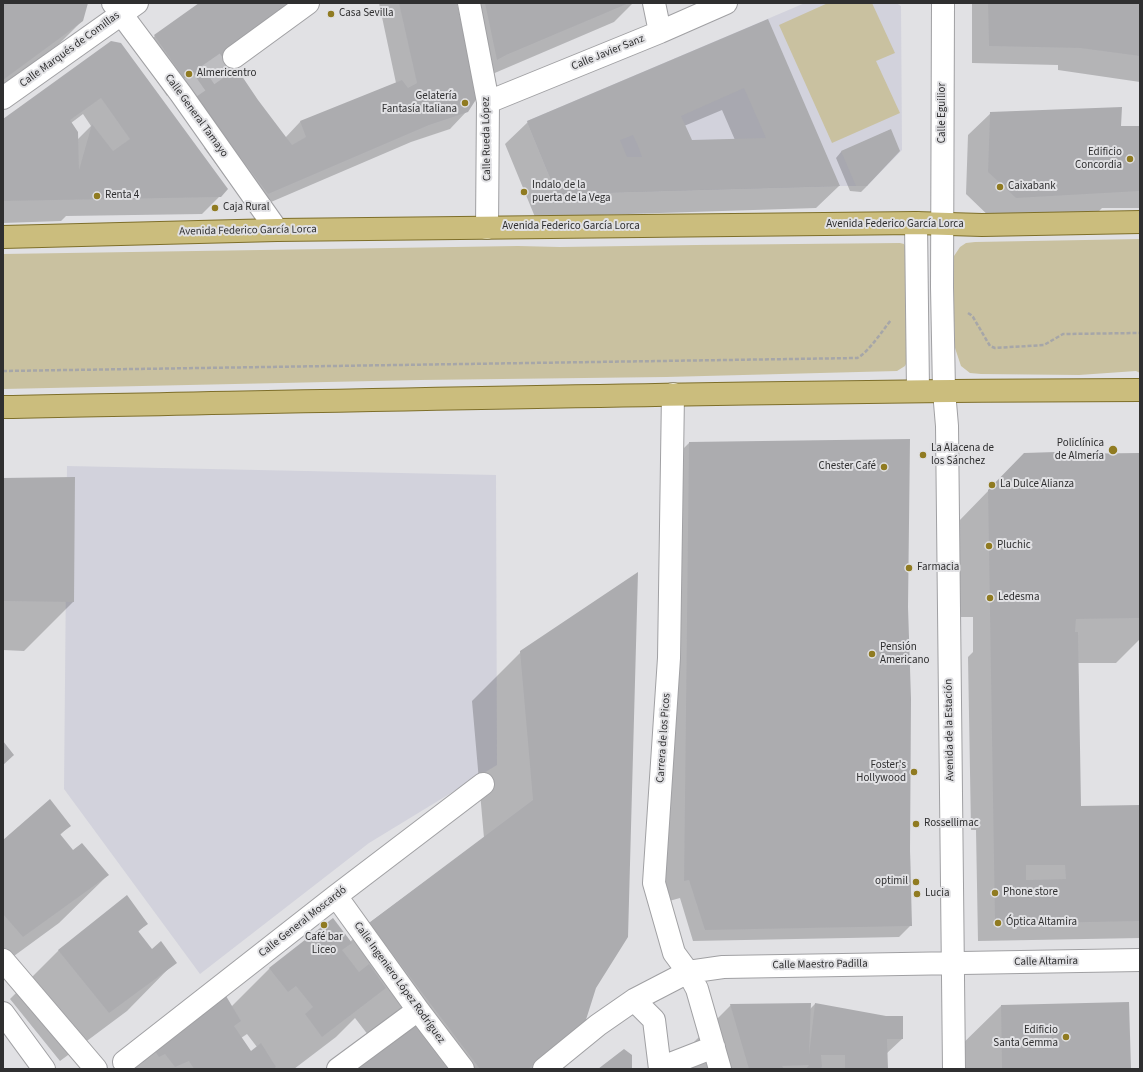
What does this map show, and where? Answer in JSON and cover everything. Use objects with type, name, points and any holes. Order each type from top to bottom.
[{"type":"main road","name":"Avenida Federico García Lorca","points":[[3,237],[277,230],[916,223],[982,225],[1140,222]]},
{"type":"main road","points":[[3,407],[673,394],[1140,390]]},
{"type":"street","points":[[234,57],[308,3]]},
{"type":"street","name":"Calle Rueda López","points":[[469,3],[488,102],[487,228]]},
{"type":"street","points":[[654,3],[660,32]]},
{"type":"street","name":"Calle Javier Sanz","points":[[488,102],[660,32],[726,3]]},
{"type":"street","name":"Calle Eguilior","points":[[943,3],[942,224],[944,391]]},
{"type":"street","name":"Calle Marqués de Comillas","points":[[3,98],[124,7]]},
{"type":"street","name":"Calle General Tamayo","points":[[124,7],[181,94],[277,230]]},
{"type":"street","points":[[916,223],[918,391]]},
{"type":"street","name":"Avenida de la Estación","points":[[944,391],[947,426],[954,1069]]},
{"type":"street","name":"Carrera de los Picos","points":[[673,394],[669,658],[654,883],[674,953],[688,972],[697,989],[720,1069]]},
{"type":"street","name":"Calle General Moscardó","points":[[119,1067],[336,896],[483,784]]},
{"type":"street","name":"Calle Ingeniero López Rodríguez","points":[[336,896],[418,1010],[463,1069]]},
{"type":"street","points":[[3,960],[96,1069]]},
{"type":"street","name":"Calle Altamira","points":[[953,963],[1140,960]]},
{"type":"street","name":"Calle Maestro Padilla","points":[[544,1069],[598,1025],[634,1000],[688,972],[723,967],[953,963]]},
{"type":"street","points":[[634,1000],[654,1020],[660,1068],[714,1047]]},
{"type":"street","points":[[338,1069],[418,1010]]},
{"type":"street","points":[[3,1013],[44,1069]]},
{"type":"path","points":[[3,371],[857,358],[866,352],[893,318]]},
{"type":"path","points":[[980,327],[990,346],[995,348],[1044,345],[1063,334],[1140,333]]},
{"type":"shaded area","points":[[805,3],[896,3],[901,6],[902,150],[867,186],[557,194],[527,121]]},
{"type":"shaded area","points":[[828,3],[872,3],[895,53],[876,61],[900,113],[832,143],[779,25]]},
{"type":"shaded area","points":[[1140,239],[1140,373],[1136,371],[1079,375],[981,374],[970,373],[961,366],[955,348],[953,293],[954,256],[960,247],[966,243],[975,242]]},
{"type":"shaded area","points":[[904,244],[906,248],[907,362],[905,366],[897,371],[666,377],[420,380],[3,389],[3,254],[518,246],[560,247]]},
{"type":"shaded area","points":[[67,466],[496,475],[497,765],[369,843],[200,974],[64,789]]},
{"type":"building","points":[[3,3],[88,3],[83,21],[3,80]]},
{"type":"building","points":[[199,3],[293,3],[225,51],[258,100],[292,145],[306,137],[300,121],[402,80],[408,88],[417,83],[399,3],[457,3],[477,98],[468,112],[429,125],[268,194],[220,130],[154,35]]},
{"type":"building","points":[[485,3],[629,3],[497,60]]},
{"type":"building","points":[[988,3],[1140,3],[1140,56],[1080,48],[989,46]]},
{"type":"building","points":[[768,19],[840,186],[557,194],[527,121]],"holes":[[[744,88],[766,138],[692,140],[681,116]],[[633,135],[638,146],[642,157],[627,157],[620,140]]]},
{"type":"building","points":[[111,41],[121,43],[228,189],[221,197],[3,201],[3,119]],"holes":[[[101,98],[130,139],[113,151],[92,124],[79,170],[78,132],[70,120]]]},
{"type":"building","points":[[1122,107],[1121,126],[1140,126],[1140,191],[1016,198],[988,172],[990,112]]},
{"type":"building","points":[[891,129],[900,151],[867,186],[856,186],[841,151]]},
{"type":"building","points":[[910,439],[908,607],[911,699],[910,852],[912,926],[705,930],[689,880],[684,881],[689,442]]},
{"type":"building","points":[[1024,453],[1140,453],[1140,618],[1076,619],[1075,632],[1078,632],[1081,806],[1140,805],[1140,921],[995,924],[988,490]],"holes":[[[1026,865],[1065,865],[1066,879],[1026,880]]]},
{"type":"building","points":[[75,477],[74,602],[3,601],[3,478]]},
{"type":"building","points":[[638,572],[628,937],[596,988],[584,1026],[528,1069],[480,1069],[369,923],[533,800],[520,651]]},
{"type":"building","points":[[3,741],[14,755],[3,765]]},
{"type":"building","points":[[50,799],[71,826],[60,834],[73,850],[82,843],[109,875],[23,937],[3,914],[3,840]]},
{"type":"building","points":[[127,895],[148,924],[138,931],[152,949],[161,941],[177,963],[109,1013],[58,950]]},
{"type":"building","points":[[333,918],[352,943],[342,950],[359,972],[369,964],[386,988],[322,1037],[305,1014],[313,1007],[296,986],[288,992],[269,968]]},
{"type":"building","points":[[226,996],[241,1021],[234,1026],[251,1051],[261,1043],[276,1067],[273,1069],[194,1069],[189,1061],[175,1067],[165,1054],[159,1057],[150,1044],[183,1025]]},
{"type":"building","name":"Edificio Santa Gemma","points":[[1129,1002],[1131,1069],[1002,1069],[1001,1005]]},
{"type":"building","points":[[811,1003],[809,1055],[815,1003],[886,1016],[903,1016],[903,1039],[887,1039],[888,1069],[845,1069],[845,1055],[821,1055],[821,1069],[806,1069],[809,1065],[782,1066],[784,1069],[749,1069],[730,1004]]},
{"type":"building","points":[[413,1023],[448,1069],[348,1069]]},
{"type":"building","points":[[624,1049],[632,1055],[632,1069],[598,1069]]},
{"type":"tunnel","points":[[181,94],[234,57]]},
{"type":"place","name":"Casa Sevilla","points":[[331,14]]},
{"type":"place","name":"Almericentro","points":[[189,74]]},
{"type":"place","name":"Gelatería Fantasía Italiana","points":[[465,103]]},
{"type":"place","name":"Edificio Concordia","points":[[1130,159]]},
{"type":"place","name":"Caixabank","points":[[1000,187]]},
{"type":"place","name":"Indalo de la puerta de la Vega","points":[[524,192]]},
{"type":"place","name":"Renta 4","points":[[97,196]]},
{"type":"place","name":"Caja Rural","points":[[215,208]]},
{"type":"place","name":"Policlínica de Almería","points":[[1113,450]]},
{"type":"place","name":"La Alacena de los Sánchez","points":[[923,455]]},
{"type":"place","name":"Chester Café","points":[[884,467]]},
{"type":"place","name":"La Dulce Alianza","points":[[992,485]]},
{"type":"place","name":"Pluchic","points":[[989,546]]},
{"type":"place","name":"Farmacia","points":[[909,568]]},
{"type":"place","name":"Ledesma","points":[[990,598]]},
{"type":"place","name":"Pensión Americano","points":[[872,654]]},
{"type":"place","name":"Foster's Hollywood","points":[[914,772]]},
{"type":"place","name":"Rossellimac","points":[[916,824]]},
{"type":"place","name":"optimil","points":[[916,882]]},
{"type":"place","name":"Phone store","points":[[995,893]]},
{"type":"place","name":"Lucia","points":[[917,894]]},
{"type":"place","name":"Óptica Altamira","points":[[998,923]]},
{"type":"place","name":"Café bar Liceo","points":[[324,925]]},
{"type":"place","name":"Edificio Santa Gemma","points":[[1066,1037]]}]
